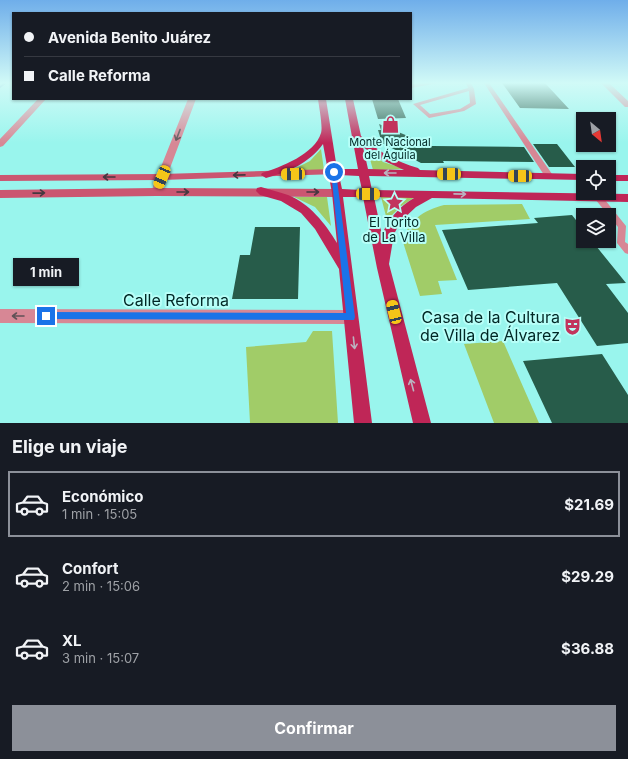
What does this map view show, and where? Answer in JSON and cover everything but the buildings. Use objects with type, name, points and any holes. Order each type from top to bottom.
[{"type":"main road","points":[[322,103],[326,133],[337,193],[363,423]]},
{"type":"main road","points":[[350,103],[383,268],[422,423]]},
{"type":"main road","points":[[266,175],[287,168],[306,158],[320,143],[326,133]]},
{"type":"main road","points":[[357,137],[374,152],[394,163],[433,173]]},
{"type":"main road","points":[[0,178],[162,177],[334,172],[576,177]]},
{"type":"main road","points":[[616,178],[628,178]]},
{"type":"main road","points":[[261,191],[284,198],[307,213],[324,230],[346,272]]},
{"type":"main road","points":[[0,194],[261,191],[576,197]]},
{"type":"main road","points":[[383,268],[390,229],[401,212],[419,199],[434,194]]},
{"type":"main road","points":[[616,198],[628,198]]},
{"type":"street","points":[[0,144],[39,103]]},
{"type":"street","points":[[156,192],[191,103]]},
{"type":"street","name":"Calle Reforma","points":[[0,316],[351,317]]},
{"type":"lane","points":[[420,103],[416,104],[429,116],[462,110],[473,103]]},
{"type":"lane","points":[[499,103],[549,176]]},
{"type":"lane","points":[[600,200],[622,226],[621,243],[628,250]]},
{"type":"green space","points":[[367,148],[383,162],[405,169],[373,170]]},
{"type":"green space","points":[[321,149],[324,170],[292,170],[310,161]]},
{"type":"green space","points":[[294,197],[327,197],[331,226],[315,207]]},
{"type":"green space","points":[[381,197],[415,197],[400,207],[387,220]]},
{"type":"green space","points":[[522,204],[530,219],[435,225],[457,280],[438,281],[442,294],[420,296],[403,242],[412,222],[423,213],[444,205]]},
{"type":"green space","points":[[313,331],[332,331],[338,423],[250,423],[246,347],[306,342]]},
{"type":"green space","points":[[503,341],[539,423],[494,423],[464,344]]},
{"type":"place","name":"Monte Nacional del Águila","points":[[390,124]]},
{"type":"place","name":"El Torito de La Villa","points":[[394,203]]},
{"type":"place","name":"Casa de la Cultura de Villa de Álvarez","points":[[573,326]]},
{"type":"route","points":[[46,316],[351,317],[334,172]]}]
